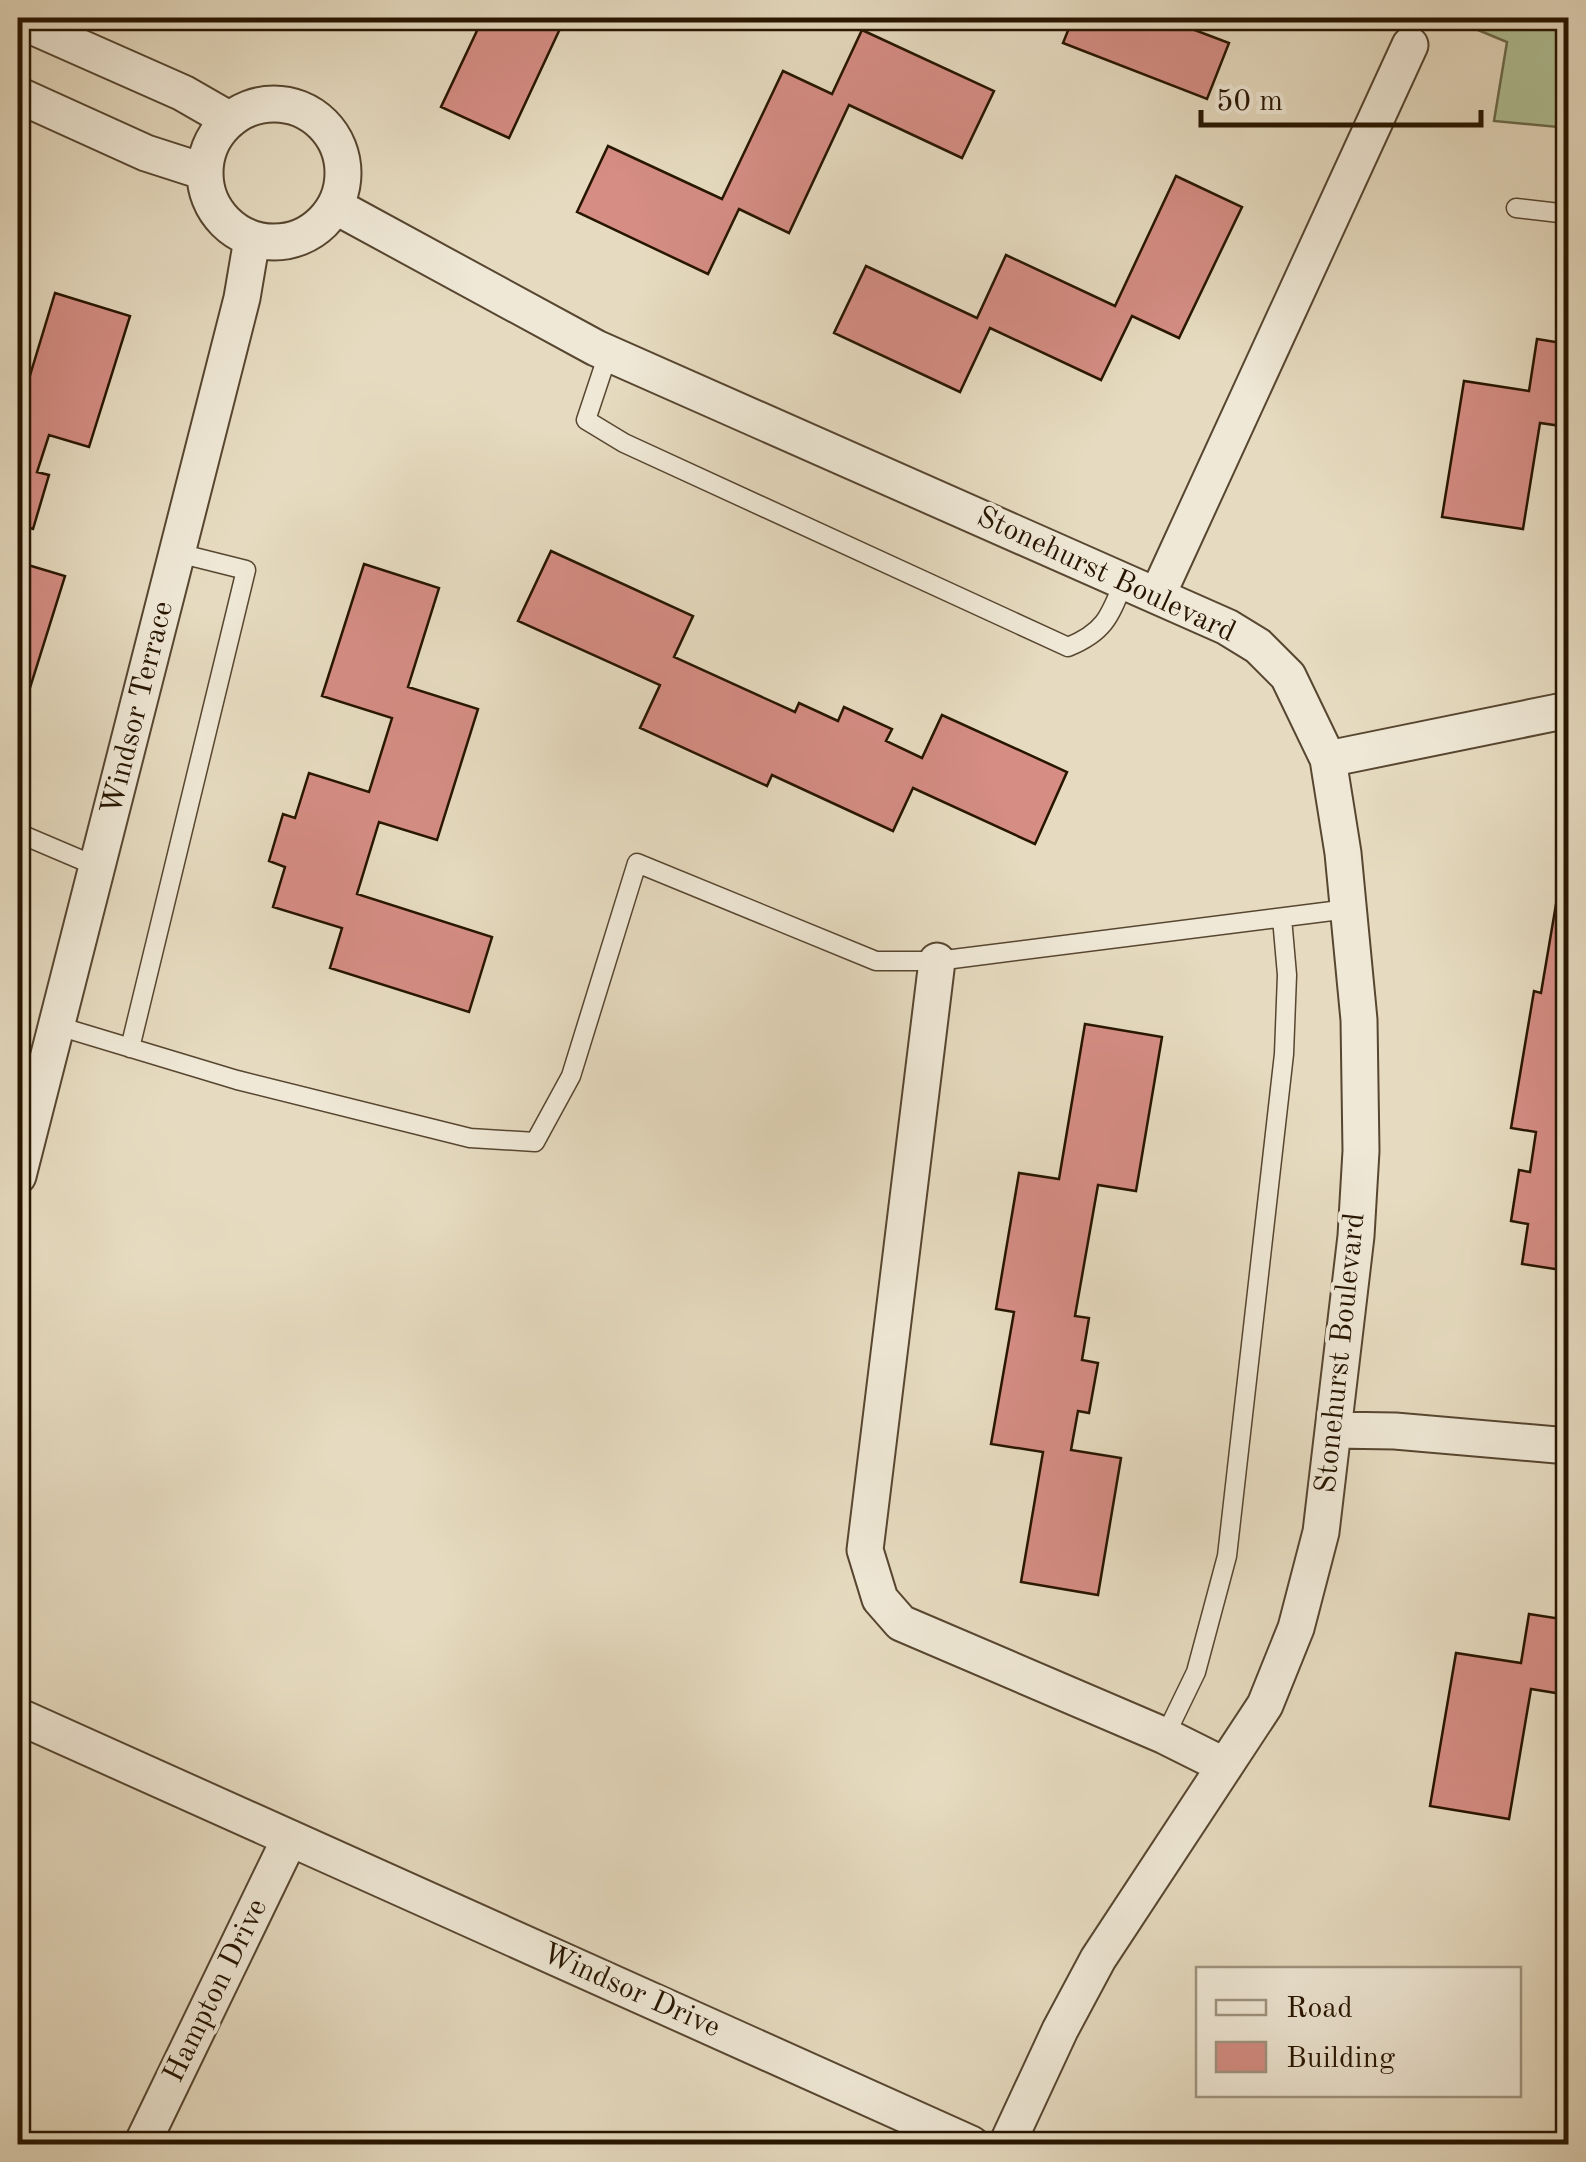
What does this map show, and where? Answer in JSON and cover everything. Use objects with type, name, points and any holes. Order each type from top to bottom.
[{"type":"street","points":[[18,20],[183,93],[230,120]]},
{"type":"street","points":[[1157,596],[1410,45]]},
{"type":"street","points":[[18,96],[146,152],[205,172]]},
{"type":"street","points":[[274,104],[297,108],[318,119],[333,137],[342,159],[342,183],[335,206],[308,233],[290,240],[252,239],[232,229],[218,213],[208,194],[205,172],[208,152],[230,120],[250,108],[274,104]]},
{"type":"street","name":"Stonehurst Boulevard","points":[[335,206],[608,354],[1227,628],[1258,646],[1288,676],[1328,759],[1360,1020],[1360,1151],[1356,1236],[1321,1532],[1296,1628],[1264,1705],[1098,1958],[1006,2144]]},
{"type":"street","name":"Windsor Terrace","points":[[18,1176],[242,298],[252,239]]},
{"type":"street","points":[[1328,759],[1568,710]]},
{"type":"street","points":[[937,961],[865,1550],[880,1600],[902,1623],[1165,1736],[1225,1766]]},
{"type":"street","points":[[1334,1430],[1395,1431],[1568,1446]]},
{"type":"street","points":[[18,1716],[290,1838]]},
{"type":"street","name":"Hampton Drive","points":[[142,2144],[290,1838]]},
{"type":"street","name":"Windsor Drive","points":[[290,1838],[971,2144]]},
{"type":"lane","points":[[1516,208],[1568,214]]},
{"type":"lane","points":[[608,354],[586,420],[624,443],[978,608],[1068,647],[1090,638],[1110,618],[1124,581]]},
{"type":"lane","points":[[130,1048],[246,570],[178,553]]},
{"type":"lane","points":[[18,832],[98,867]]},
{"type":"lane","points":[[58,1026],[237,1080],[470,1138],[534,1142],[571,1076],[637,863],[876,961],[937,961],[1348,909]]},
{"type":"lane","points":[[1165,1736],[1196,1672],[1227,1556],[1284,1054],[1286,976],[1282,918]]},
{"type":"green space","points":[[1449,18],[1568,18],[1568,128],[1494,121],[1507,42]]},
{"type":"building","points":[[483,18],[565,18],[509,138],[441,107]]},
{"type":"building","points":[[1073,18],[1163,18],[1229,43],[1207,99],[1063,43]]},
{"type":"building","points":[[862,30],[994,91],[962,158],[849,105],[789,233],[739,209],[708,274],[577,212],[608,146],[722,199],[783,71],[832,94]]},
{"type":"building","points":[[1176,176],[1242,207],[1179,338],[1132,316],[1101,380],[990,328],[960,392],[834,333],[866,266],[977,318],[1006,255],[1115,306]]},
{"type":"building","points":[[55,293],[130,316],[89,447],[49,435],[37,472],[49,475],[33,529],[24,526],[18,548],[18,415]]},
{"type":"building","points":[[1537,339],[1568,344],[1568,427],[1540,423],[1523,529],[1442,517],[1464,381],[1529,391]]},
{"type":"building","points":[[551,551],[693,616],[674,657],[795,712],[799,703],[838,721],[844,707],[892,729],[886,741],[922,758],[942,715],[1067,772],[1035,844],[913,788],[893,831],[772,775],[767,786],[640,728],[660,685],[518,621]]},
{"type":"building","points":[[18,562],[65,576],[23,710],[18,708]]},
{"type":"building","points":[[364,564],[439,588],[408,687],[478,709],[437,840],[379,822],[357,894],[492,937],[469,1012],[330,968],[342,928],[273,907],[285,867],[269,861],[283,814],[295,818],[309,773],[369,792],[392,718],[322,696]]},
{"type":"building","points":[[1564,857],[1568,858],[1568,1271],[1522,1264],[1528,1224],[1511,1221],[1519,1170],[1530,1172],[1536,1132],[1511,1128],[1534,991],[1541,993]]},
{"type":"building","points":[[1085,1024],[1162,1037],[1136,1191],[1098,1185],[1075,1316],[1089,1318],[1082,1360],[1098,1363],[1089,1413],[1078,1411],[1071,1450],[1121,1458],[1098,1595],[1021,1582],[1043,1452],[991,1444],[1014,1312],[996,1309],[1019,1173],[1059,1179]]},
{"type":"building","points":[[1529,1614],[1568,1620],[1568,1695],[1531,1689],[1509,1819],[1430,1806],[1456,1653],[1521,1663]]}]
